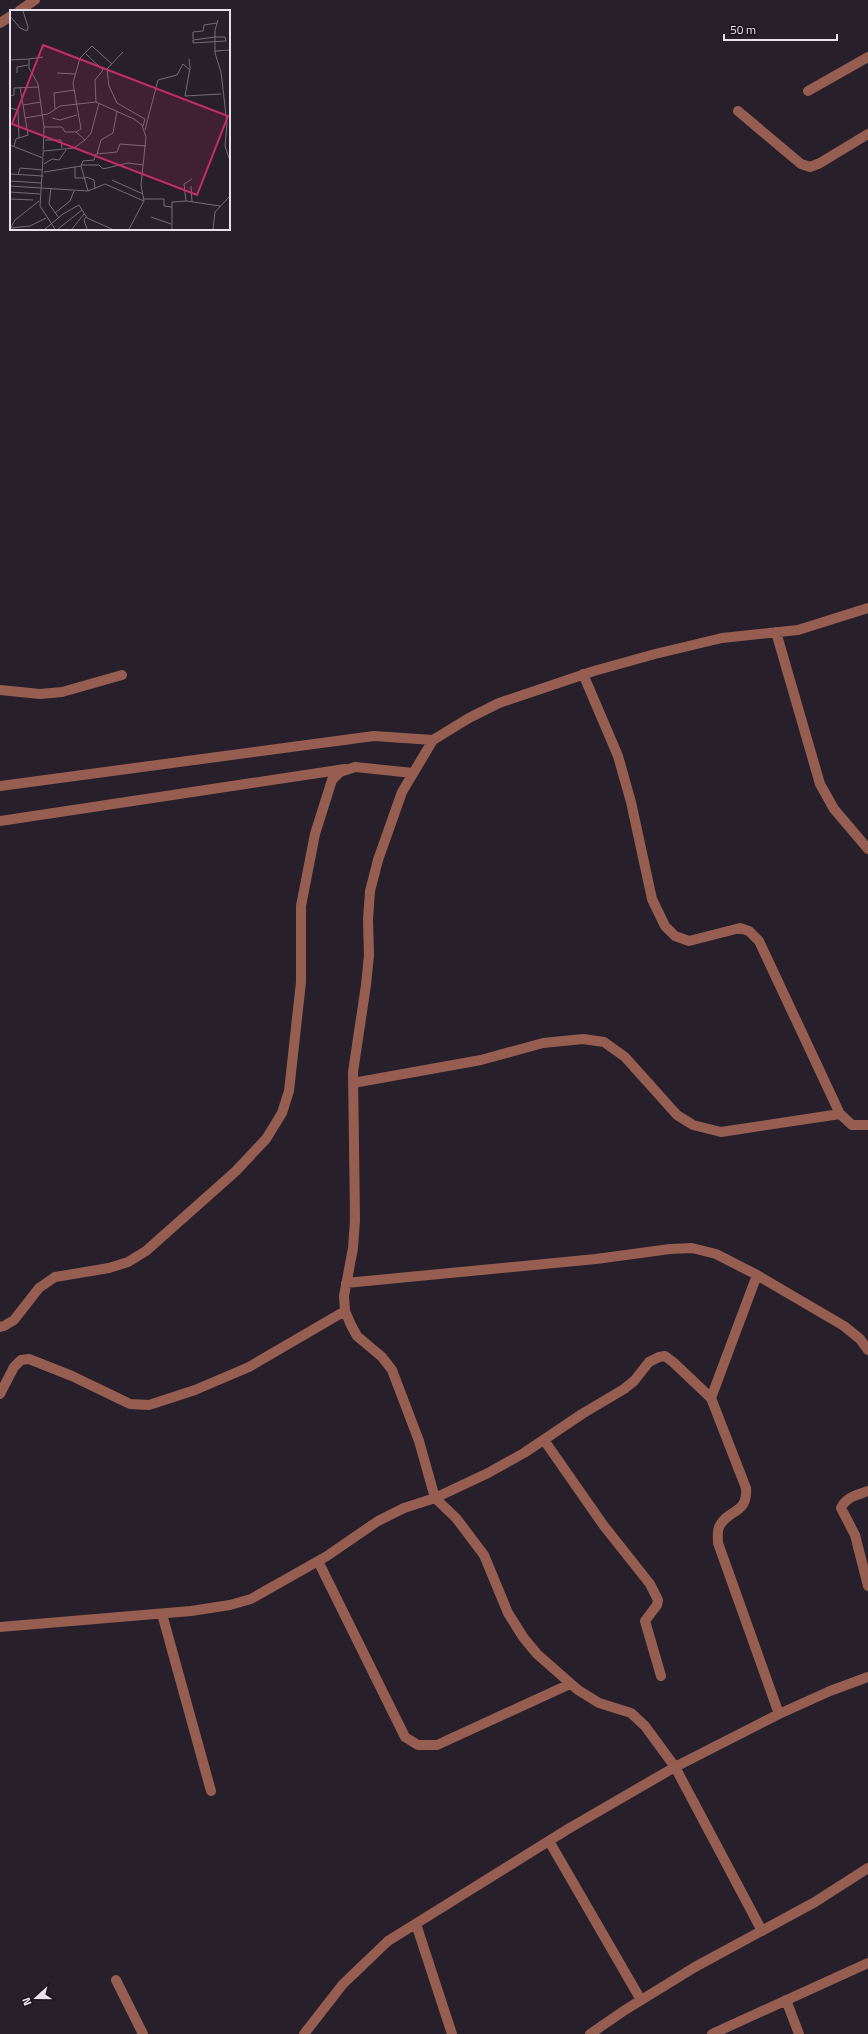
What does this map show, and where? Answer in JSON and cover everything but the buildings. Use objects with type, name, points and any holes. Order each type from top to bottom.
[{"type":"street","points":[[20,10],[35,0]]},
{"type":"street","points":[[808,91],[868,56]]},
{"type":"street","points":[[738,110],[801,164],[810,167],[830,158],[868,134]]},
{"type":"street","points":[[762,1931],[675,1767],[645,1726],[631,1713],[599,1703],[570,1684],[537,1654],[523,1637],[508,1614],[484,1555],[456,1518],[435,1498],[419,1441],[392,1370],[382,1357],[357,1336],[345,1311],[344,1296],[355,1220],[353,1083],[367,978],[369,955],[368,920],[370,891],[378,860],[402,792],[434,740],[469,718],[499,703],[583,674],[655,654],[722,638],[798,630],[868,608]]},
{"type":"street","points":[[776,632],[820,784],[834,809],[868,849]]},
{"type":"street","points":[[583,674],[618,756],[632,802],[652,899],[665,926],[675,936],[689,942],[740,928],[749,931],[759,941],[840,1114],[852,1125],[868,1125]]},
{"type":"street","points":[[0,690],[40,694],[62,692],[122,675]]},
{"type":"street","points":[[0,786],[374,736],[434,740]]},
{"type":"street","points":[[0,822],[355,767],[413,773]]},
{"type":"street","points":[[0,1327],[14,1320],[39,1288],[55,1277],[109,1268],[128,1262],[146,1251],[236,1171],[266,1139],[282,1113],[289,1091],[301,982],[301,906],[315,834],[332,780],[340,772],[355,767]]},
{"type":"street","points":[[353,1083],[481,1060],[544,1043],[583,1039],[604,1042],[625,1057],[678,1115],[692,1125],[722,1132],[840,1114]]},
{"type":"street","points":[[346,1283],[596,1259],[677,1249],[698,1249],[716,1254],[757,1275],[844,1326],[860,1340],[868,1350]]},
{"type":"street","points":[[711,1398],[757,1275]]},
{"type":"street","points":[[0,1394],[14,1367],[21,1360],[29,1359],[72,1376],[130,1404],[149,1405],[195,1390],[249,1367],[345,1311]]},
{"type":"street","points":[[0,1627],[162,1614],[230,1605],[251,1599],[318,1561],[378,1521],[404,1508],[435,1498],[488,1473],[544,1440],[582,1414],[624,1389],[634,1381],[649,1362],[664,1356],[674,1362],[711,1398],[746,1488],[747,1498],[744,1504],[723,1520],[718,1529],[718,1543],[779,1714]]},
{"type":"street","points":[[544,1440],[604,1526],[650,1584],[656,1595],[657,1605],[645,1622],[661,1676]]},
{"type":"street","points":[[868,1491],[850,1498],[844,1502],[841,1508],[855,1535],[868,1586]]},
{"type":"street","points":[[318,1561],[405,1737],[418,1745],[437,1745],[570,1684]]},
{"type":"street","points":[[162,1614],[211,1791]]},
{"type":"street","points":[[304,2034],[343,1984],[388,1941],[549,1841],[675,1767],[779,1714],[830,1691],[868,1677]]},
{"type":"street","points":[[549,1841],[641,2000]]},
{"type":"street","points":[[590,2034],[641,2000],[695,1967],[815,1902],[868,1868]]},
{"type":"street","points":[[416,1924],[452,2034]]},
{"type":"street","points":[[712,2034],[868,1963]]},
{"type":"street","points":[[116,1980],[143,2034]]},
{"type":"street","points":[[786,2000],[800,2034]]}]
